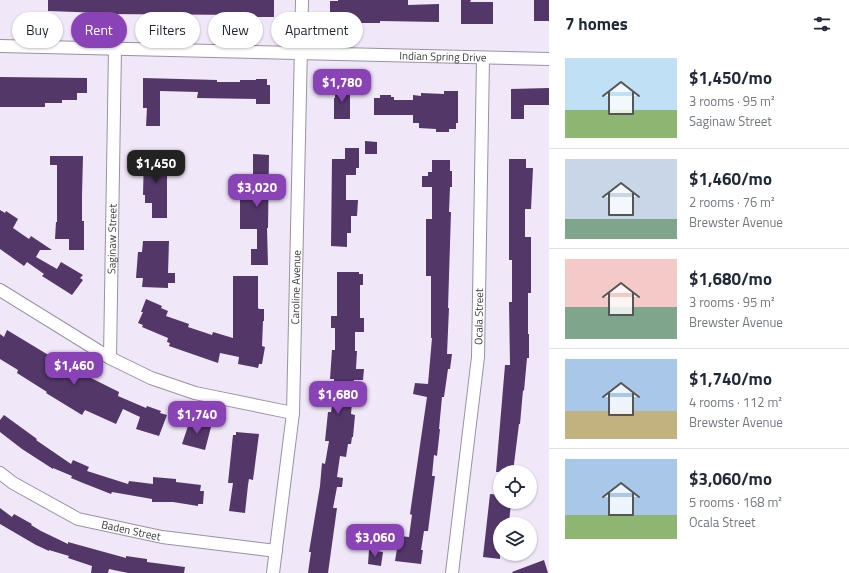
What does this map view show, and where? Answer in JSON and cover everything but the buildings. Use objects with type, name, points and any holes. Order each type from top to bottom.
[{"type":"street","name":"Caroline Avenue","points":[[273,573],[293,413],[302,0]]},
{"type":"street","name":"Indian Spring Drive","points":[[0,46],[71,47]]},
{"type":"street","name":"Indian Spring Drive","points":[[115,48],[549,59]]},
{"type":"street","name":"Saginaw Street","points":[[110,358],[115,48]]},
{"type":"street","name":"Ocala Street","points":[[452,573],[478,357],[483,58]]},
{"type":"street","points":[[0,290],[110,358],[151,378],[195,393],[293,413]]},
{"type":"street","name":"Baden Street","points":[[0,473],[13,483],[78,519],[162,537],[276,551]]}]
